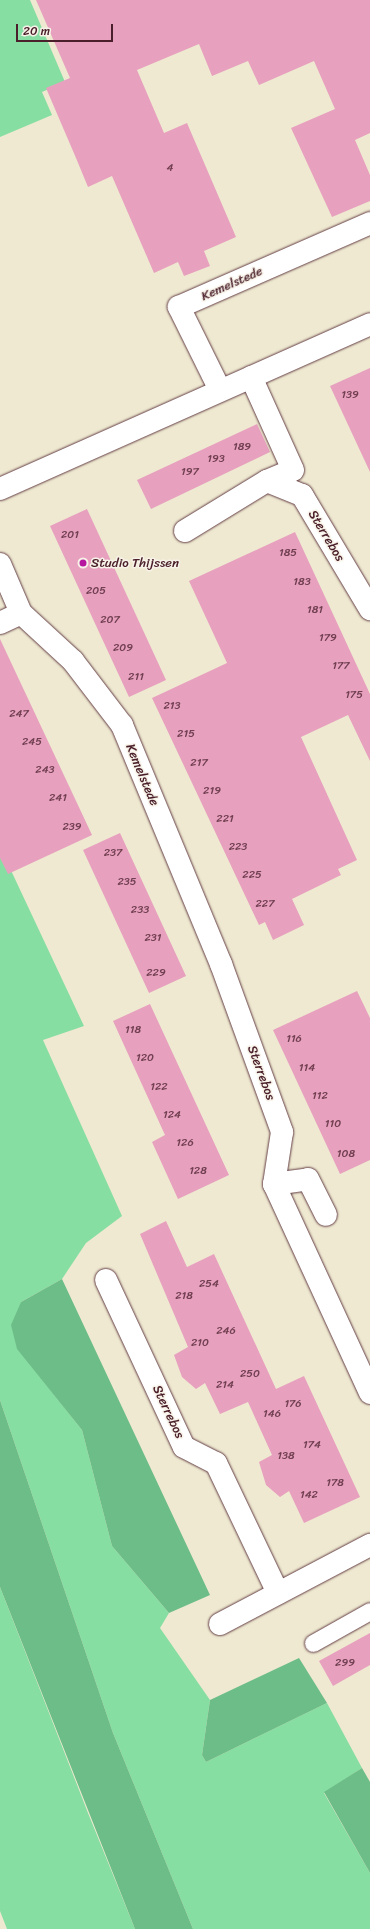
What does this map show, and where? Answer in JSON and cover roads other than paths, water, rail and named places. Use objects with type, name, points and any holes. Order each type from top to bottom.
[{"type":"street","name":"Kemelstede","points":[[220,390],[179,307],[370,223]]},
{"type":"street","points":[[0,489],[370,324]]},
{"type":"street","points":[[185,531],[266,481],[293,470],[251,377]]},
{"type":"street","name":"Sterrebos","points":[[266,481],[302,495],[370,609]]},
{"type":"street","name":"Kemelstede","points":[[0,564],[22,613],[73,660],[122,725],[221,964]]},
{"type":"street","points":[[0,623],[22,613]]},
{"type":"street","name":"Sterrebos","points":[[221,964],[282,1132],[274,1184]]},
{"type":"street","points":[[326,1215],[308,1179],[274,1184],[370,1393]]},
{"type":"street","name":"Sterrebos","points":[[106,1280],[184,1447],[216,1463],[278,1593]]},
{"type":"street","points":[[220,1624],[370,1545]]},
{"type":"lane","points":[[313,1643],[370,1611]]},
{"type":"place","name":"Studio Thijssen","points":[[83,563]]}]
